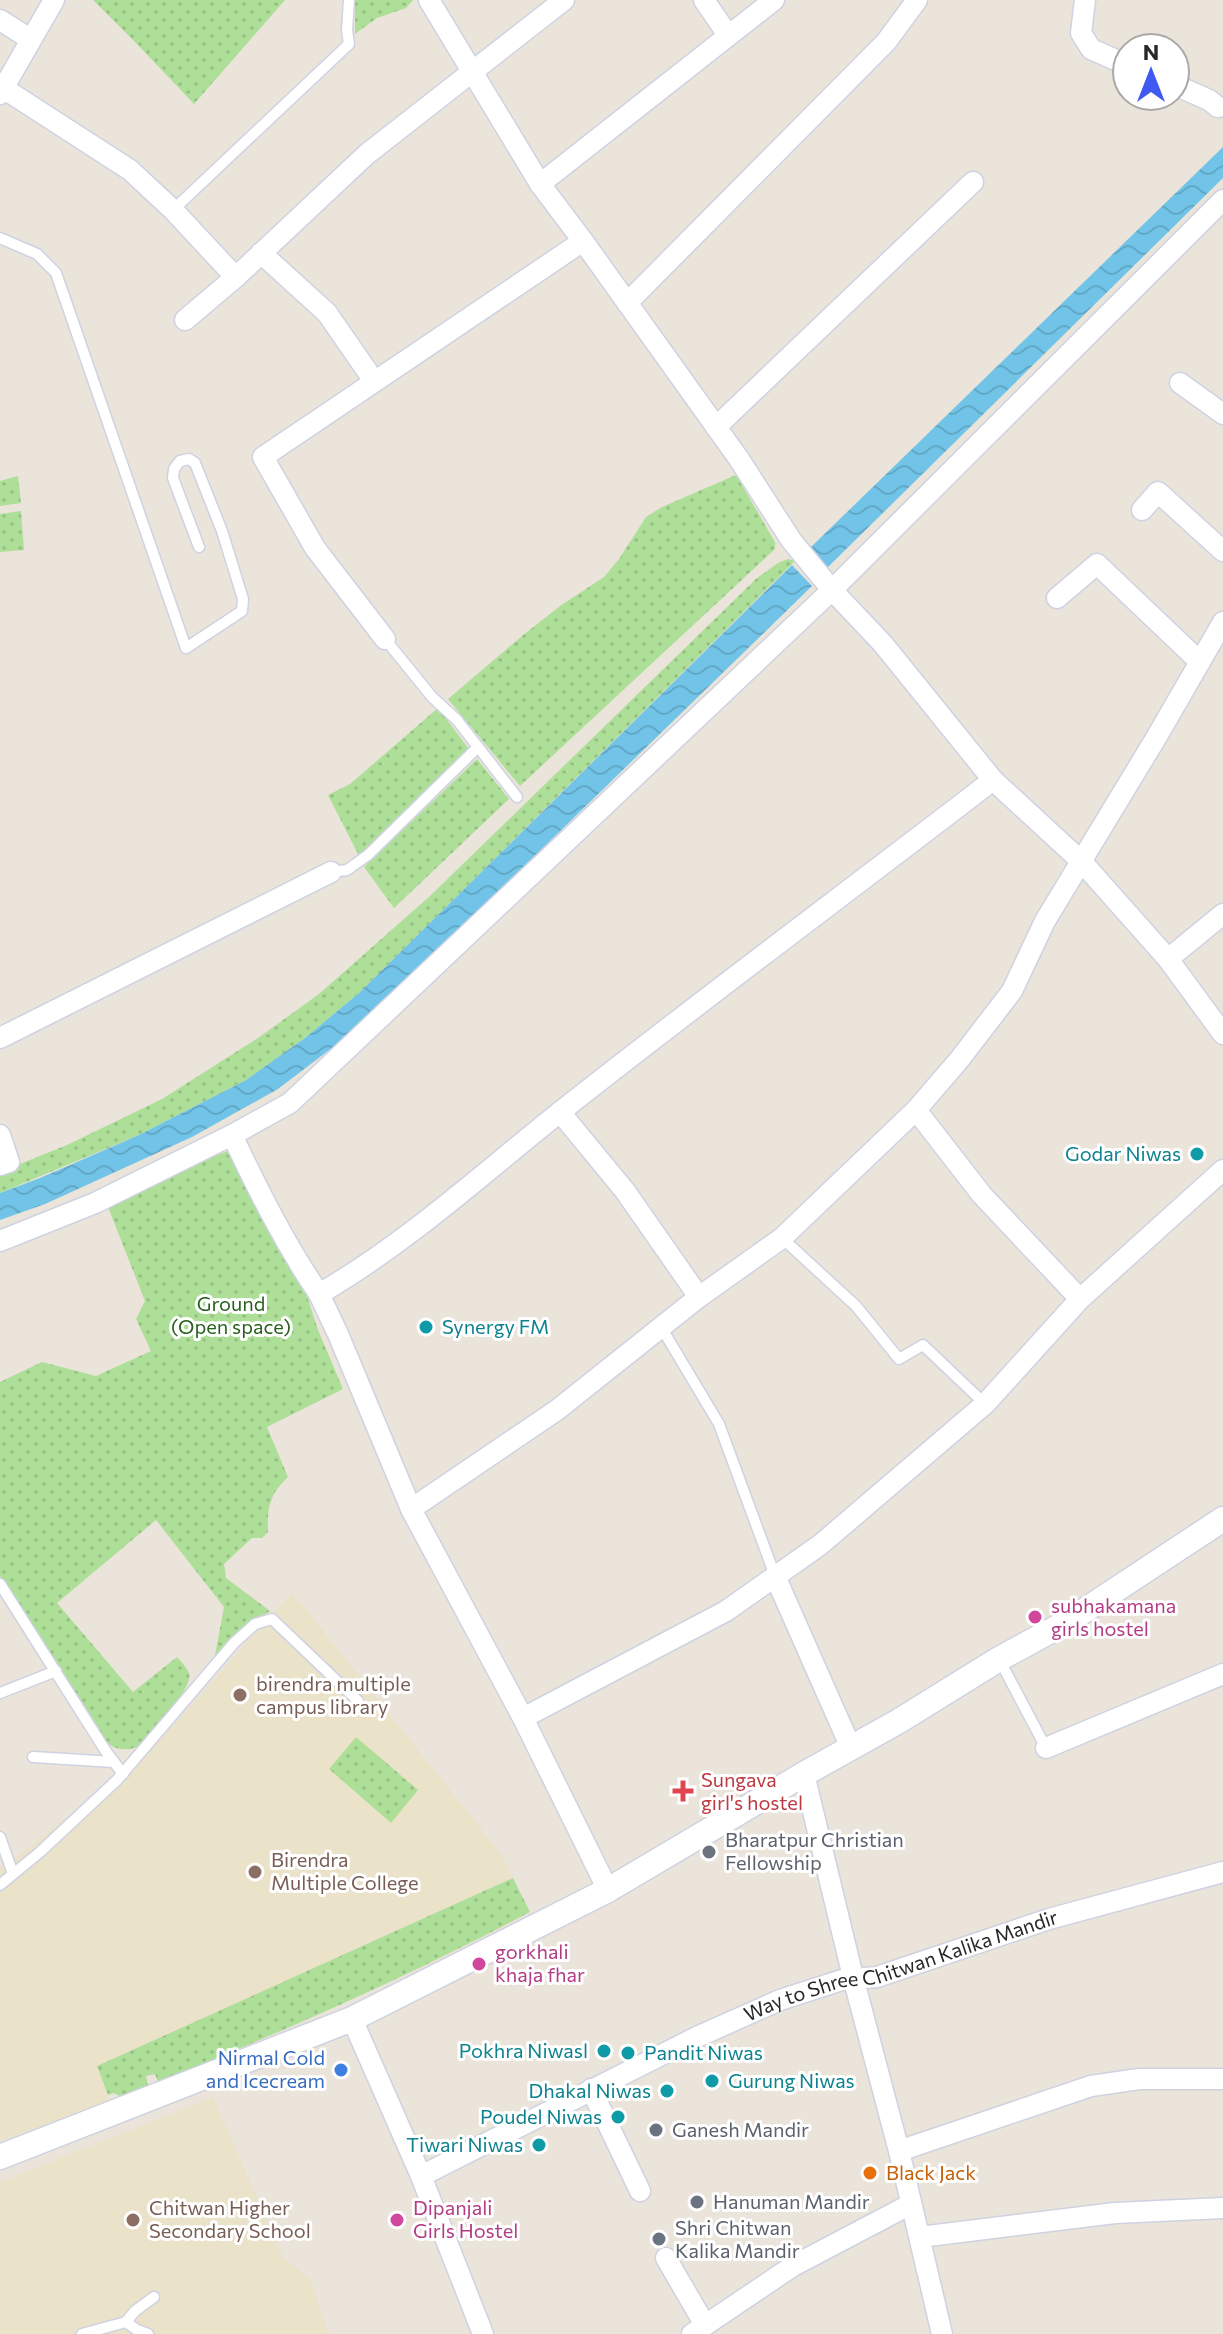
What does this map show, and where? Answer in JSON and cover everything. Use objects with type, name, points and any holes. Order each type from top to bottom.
[{"type":"street","points":[[54,0],[2,91],[130,170],[237,276]]},
{"type":"street","points":[[429,0],[540,184],[716,427],[791,540],[883,644],[993,780],[1082,862],[1168,959],[1223,1034]]},
{"type":"street","points":[[185,320],[237,276],[367,154],[564,0]]},
{"type":"street","points":[[704,0],[728,35]]},
{"type":"street","points":[[540,184],[774,0]]},
{"type":"street","points":[[627,303],[886,42],[917,0]]},
{"type":"street","points":[[1085,0],[1081,33],[1091,49],[1111,58]]},
{"type":"street","points":[[0,20],[30,39]]},
{"type":"street","points":[[1191,92],[1218,107]]},
{"type":"street","points":[[716,427],[973,182]]},
{"type":"street","points":[[0,1241],[95,1203],[290,1103],[829,586],[1223,200]]},
{"type":"street","points":[[385,639],[315,548],[263,457],[583,241]]},
{"type":"street","points":[[261,253],[327,313],[374,381]]},
{"type":"street","points":[[1180,383],[1223,414]]},
{"type":"street","points":[[1142,510],[1158,492],[1223,551]]},
{"type":"street","points":[[1057,598],[1097,564],[1200,662]]},
{"type":"street","points":[[411,1509],[557,1410],[699,1297],[782,1238],[916,1110],[1012,991],[1045,921],[1223,622]]},
{"type":"street","points":[[319,1294],[454,1200],[560,1112],[993,780]]},
{"type":"street","points":[[0,1038],[331,872]]},
{"type":"street","points":[[1168,959],[1223,914]]},
{"type":"street","points":[[916,1110],[982,1195],[1080,1299]]},
{"type":"street","points":[[560,1112],[625,1191],[699,1297]]},
{"type":"street","points":[[0,1135],[9,1162],[0,1165]]},
{"type":"street","points":[[232,1135],[269,1211],[319,1294],[411,1509],[523,1718],[608,1890]]},
{"type":"street","points":[[523,1718],[726,1611],[820,1545],[985,1404],[1080,1299],[1223,1170]]},
{"type":"street","points":[[0,2157],[352,2019],[608,1890],[1067,1622],[1223,1519]]},
{"type":"street","points":[[775,1576],[851,1748]]},
{"type":"street","points":[[1046,1748],[1223,1674]]},
{"type":"street","points":[[804,1774],[942,2334]]},
{"type":"street","name":"Way to Shree Chitwan Kalika Mandir","points":[[421,2176],[697,2037],[780,2000],[853,1977],[877,1977],[1049,1919],[1223,1872]]},
{"type":"street","points":[[352,2019],[421,2176],[483,2334]]},
{"type":"street","points":[[899,2151],[1091,2086],[1139,2079],[1223,2079]]},
{"type":"street","points":[[591,2089],[640,2191]]},
{"type":"street","points":[[666,2258],[698,2330],[793,2266],[911,2204]]},
{"type":"street","points":[[920,2237],[1115,2213],[1223,2208]]},
{"type":"lane","points":[[173,210],[349,44],[349,0]]},
{"type":"lane","points":[[0,238],[37,254],[56,273],[186,648],[242,611],[243,599],[222,531],[195,463],[189,459],[180,461],[174,469],[173,478],[199,547]]},
{"type":"lane","points":[[385,639],[432,697],[457,720],[517,797]]},
{"type":"lane","points":[[331,872],[347,870],[368,855],[478,747]]},
{"type":"lane","points":[[782,1238],[856,1306],[899,1359],[923,1345],[985,1404]]},
{"type":"lane","points":[[661,1327],[719,1424],[775,1576]]},
{"type":"lane","points":[[0,1584],[123,1774]]},
{"type":"lane","points":[[0,1885],[123,1774],[234,1643],[255,1624],[272,1619],[358,1701]]},
{"type":"lane","points":[[999,1659],[1046,1748]]},
{"type":"lane","points":[[0,1693],[56,1671]]},
{"type":"lane","points":[[33,1757],[114,1762]]},
{"type":"lane","points":[[0,1837],[13,1874]]},
{"type":"lane","points":[[82,2334],[126,2322],[154,2297]]},
{"type":"lane","points":[[126,2322],[148,2334]]},
{"type":"shaded area","name":"Birendra Multiple College","points":[[292,1592],[502,1855],[513,1878],[97,2066],[110,2102],[0,2141],[0,1866],[17,1857],[157,1744]]},
{"type":"shaded area","name":"Chitwan Higher Secondary School","points":[[213,2097],[283,2257],[311,2280],[329,2334],[0,2334],[0,2182]]},
{"type":"green space","points":[[93,0],[285,0],[194,104]]},
{"type":"green space","points":[[355,0],[413,0],[406,8],[377,18],[355,34]]},
{"type":"green space","points":[[736,475],[775,542],[775,549],[520,786],[448,699],[560,606],[604,577],[646,517]]},
{"type":"green space","points":[[18,476],[21,503],[0,506],[0,481]]},
{"type":"green space","points":[[21,511],[24,550],[0,552],[0,514]]},
{"type":"green space","points":[[788,559],[795,561],[359,993],[305,1038],[246,1080],[139,1135],[0,1193],[0,1172],[67,1145],[162,1099],[258,1038],[319,994],[430,896],[757,578]]},
{"type":"green space","points":[[438,708],[469,749],[359,856],[328,795],[350,784]]},
{"type":"green space","points":[[477,759],[509,799],[394,908],[364,867]]},
{"type":"green space","name":"Ground (Open space)","points":[[228,1151],[264,1222],[306,1293],[343,1389],[267,1427],[288,1477],[271,1502],[268,1532],[262,1538],[252,1538],[224,1564],[226,1578],[270,1611],[253,1622],[214,1661],[224,1607],[156,1520],[57,1603],[133,1692],[177,1657],[189,1673],[185,1690],[160,1722],[137,1747],[122,1749],[113,1747],[101,1737],[0,1576],[0,1382],[42,1362],[96,1376],[151,1351],[136,1319],[145,1301],[108,1207]]},
{"type":"green space","points":[[356,1737],[418,1790],[391,1823],[329,1769]]},
{"type":"green space","points":[[513,1878],[530,1912],[300,2023],[158,2082],[155,2074],[146,2076],[148,2086],[121,2097],[114,2093],[108,2095],[97,2066]]},
{"type":"water","points":[[1223,147],[1223,178],[827,568],[811,547]]},
{"type":"water","points":[[792,565],[812,586],[410,977],[337,1044],[278,1089],[192,1137],[45,1204],[0,1220],[0,1193],[139,1135],[246,1080],[305,1038],[359,993]]},
{"type":"place","name":"Godar Niwas","points":[[1197,1154]]},
{"type":"place","name":"Synergy FM","points":[[426,1327]]},
{"type":"place","name":"subhakamana girls hostel","points":[[1035,1617]]},
{"type":"place","name":"birendra multiple campus library","points":[[240,1695]]},
{"type":"place","name":"Sungava girl's hostel","points":[[683,1791]]},
{"type":"place","name":"Bharatpur Christian Fellowship","points":[[709,1852]]},
{"type":"place","name":"Birendra Multiple College","points":[[255,1872]]},
{"type":"place","name":"gorkhali khaja fhar","points":[[479,1964]]},
{"type":"place","name":"Pokhra Niwasl","points":[[604,2051]]},
{"type":"place","name":"Pandit Niwas","points":[[628,2053]]},
{"type":"place","name":"Nirmal Cold and Icecream","points":[[341,2070]]},
{"type":"place","name":"Gurung Niwas","points":[[712,2081]]},
{"type":"place","name":"Dhakal Niwas","points":[[667,2091]]},
{"type":"place","name":"Poudel Niwas","points":[[618,2117]]},
{"type":"place","name":"Ganesh Mandir","points":[[656,2130]]},
{"type":"place","name":"Tiwari Niwas","points":[[539,2145]]},
{"type":"place","name":"Black Jack","points":[[870,2173]]},
{"type":"place","name":"Hanuman Mandir","points":[[697,2202]]},
{"type":"place","name":"Chitwan Higher Secondary School","points":[[133,2220]]},
{"type":"place","name":"Dipanjali Girls Hostel","points":[[397,2220]]},
{"type":"place","name":"Shri Chitwan Kalika Mandir","points":[[659,2239]]}]
